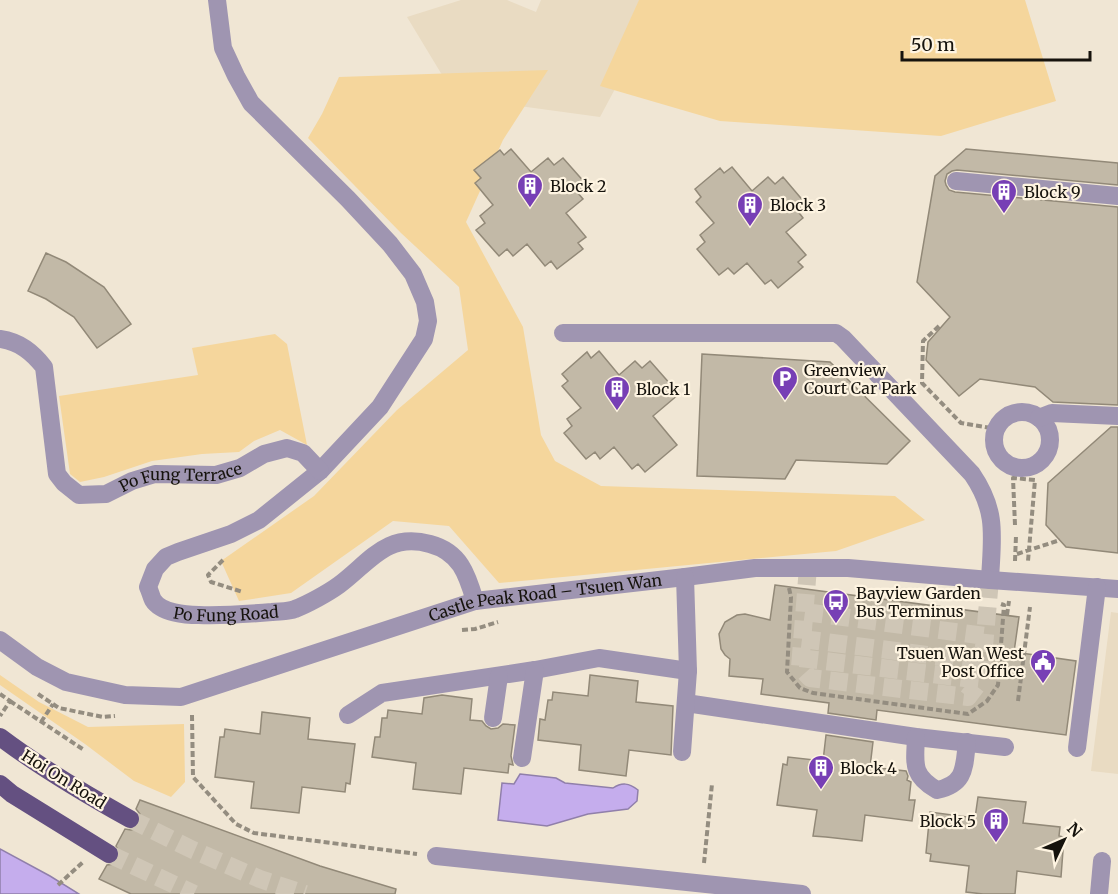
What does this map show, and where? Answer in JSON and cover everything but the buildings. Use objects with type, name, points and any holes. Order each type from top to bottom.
[{"type":"main road","name":"Hoi On Road","points":[[0,737],[29,759],[130,819]]},
{"type":"main road","points":[[0,784],[12,794],[109,854]]},
{"type":"street","name":"Po Fung Road","points":[[217,0],[223,48],[251,103],[390,244],[413,274],[425,302],[428,321],[424,339],[380,407],[320,471],[259,520],[237,531],[166,558],[155,569],[148,587],[154,602],[165,609],[185,615],[227,616],[293,610],[338,585],[370,557],[391,545],[408,540],[438,546],[456,559],[469,579],[475,601]]},
{"type":"street","points":[[956,181],[1075,200],[1118,196]]},
{"type":"street","points":[[562,333],[836,333],[956,457],[982,488],[988,503],[993,530],[990,580]]},
{"type":"street","name":"Po Fung Terrace","points":[[0,339],[10,340],[26,348],[44,367],[57,474],[79,495],[106,494],[132,481],[155,474],[216,475],[240,468],[264,454],[287,448],[303,453],[320,471]]},
{"type":"street","points":[[1024,412],[1039,418],[1046,425],[1050,434],[1048,453],[1034,466],[1024,468],[1006,463],[999,456],[995,447],[994,438],[1001,422],[1008,416],[1024,412]]},
{"type":"street","points":[[1039,418],[1052,413],[1118,416]]},
{"type":"street","name":"Castle Peak Road – Tsuen Wan","points":[[0,640],[37,667],[66,682],[125,695],[181,697],[475,601],[755,568],[848,568],[1118,589]]},
{"type":"street","points":[[682,752],[688,671],[685,577]]},
{"type":"street","points":[[1077,748],[1097,587]]},
{"type":"street","points":[[348,715],[382,693],[499,676],[598,658],[688,671]]},
{"type":"street","points":[[522,758],[535,670]]},
{"type":"street","points":[[493,718],[499,676]]},
{"type":"street","points":[[686,703],[916,737],[1005,747]]},
{"type":"street","points":[[916,737],[915,759],[918,774],[936,790],[947,788],[958,780],[964,768],[967,742]]},
{"type":"street","points":[[436,856],[802,894]]},
{"type":"street","points":[[1099,894],[1102,861]]},
{"type":"path","points":[[939,326],[923,341],[922,383],[961,423],[997,429]]},
{"type":"path","points":[[1016,539],[1013,478],[1035,480],[1028,561]]},
{"type":"path","points":[[237,531],[242,541],[208,575],[211,582],[245,592]]},
{"type":"path","points":[[1017,554],[1060,540]]},
{"type":"path","points":[[789,587],[792,597],[787,672],[800,688],[813,693],[968,714],[987,701],[998,686],[1004,605]]},
{"type":"path","points":[[1018,701],[1030,607]]},
{"type":"path","points":[[0,694],[84,750]]},
{"type":"path","points":[[0,717],[10,701]]},
{"type":"path","points":[[42,722],[53,704]]},
{"type":"path","points":[[191,708],[193,777],[236,824],[254,833],[436,856]]},
{"type":"path","points":[[704,872],[712,784]]},
{"type":"path","points":[[58,885],[86,860]]},
{"type":"shaded area","points":[[461,0],[507,0],[536,12],[541,0],[677,0],[639,44],[600,117],[512,105],[462,108],[407,17]]},
{"type":"shaded area","points":[[639,0],[1025,0],[1056,101],[941,136],[720,121],[600,86]]},
{"type":"shaded area","points":[[548,70],[503,140],[466,222],[523,327],[541,435],[555,461],[601,486],[895,496],[925,520],[836,551],[499,583],[449,526],[393,521],[291,593],[239,601],[221,561],[314,496],[397,410],[468,350],[459,287],[401,233],[308,138],[339,77]]},
{"type":"shaded area","points":[[275,334],[287,344],[307,445],[280,430],[254,441],[239,452],[202,454],[152,461],[104,477],[80,482],[70,474],[59,396],[198,375],[192,348]]},
{"type":"shaded area","points":[[1111,612],[1118,613],[1118,774],[1091,771]]},
{"type":"shaded area","points":[[0,675],[39,702],[88,727],[184,724],[185,782],[171,797],[134,781],[0,685]]},
{"type":"shaded area","points":[[520,774],[556,778],[565,783],[613,788],[622,784],[629,785],[638,790],[637,801],[628,809],[588,814],[547,826],[498,820],[502,783],[514,784]]},
{"type":"shaded area","points":[[0,849],[50,876],[79,894],[0,894]]},
{"type":"tunnel","points":[[808,567],[800,667],[810,678],[968,697],[981,680],[990,580]]},
{"type":"tunnel","points":[[805,612],[985,636]]},
{"type":"tunnel","points":[[802,639],[983,662]]},
{"type":"tunnel","points":[[800,658],[981,680]]},
{"type":"tunnel","points":[[130,819],[260,879],[305,894]]},
{"type":"tunnel","points":[[109,854],[194,894]]},
{"type":"place","name":"Block 2","points":[[530,209]]},
{"type":"place","name":"Block 9","points":[[1004,215]]},
{"type":"place","name":"Block 3","points":[[750,228]]},
{"type":"place","name":"Greenview Court Car Park","points":[[785,402]]},
{"type":"place","name":"Block 1","points":[[617,412]]},
{"type":"place","name":"Bayview Garden Bus Terminus","points":[[836,625]]},
{"type":"place","name":"Tsuen Wan West Post Office","points":[[1043,685]]},
{"type":"place","name":"Block 4","points":[[821,791]]},
{"type":"place","name":"Block 5","points":[[996,844]]}]
